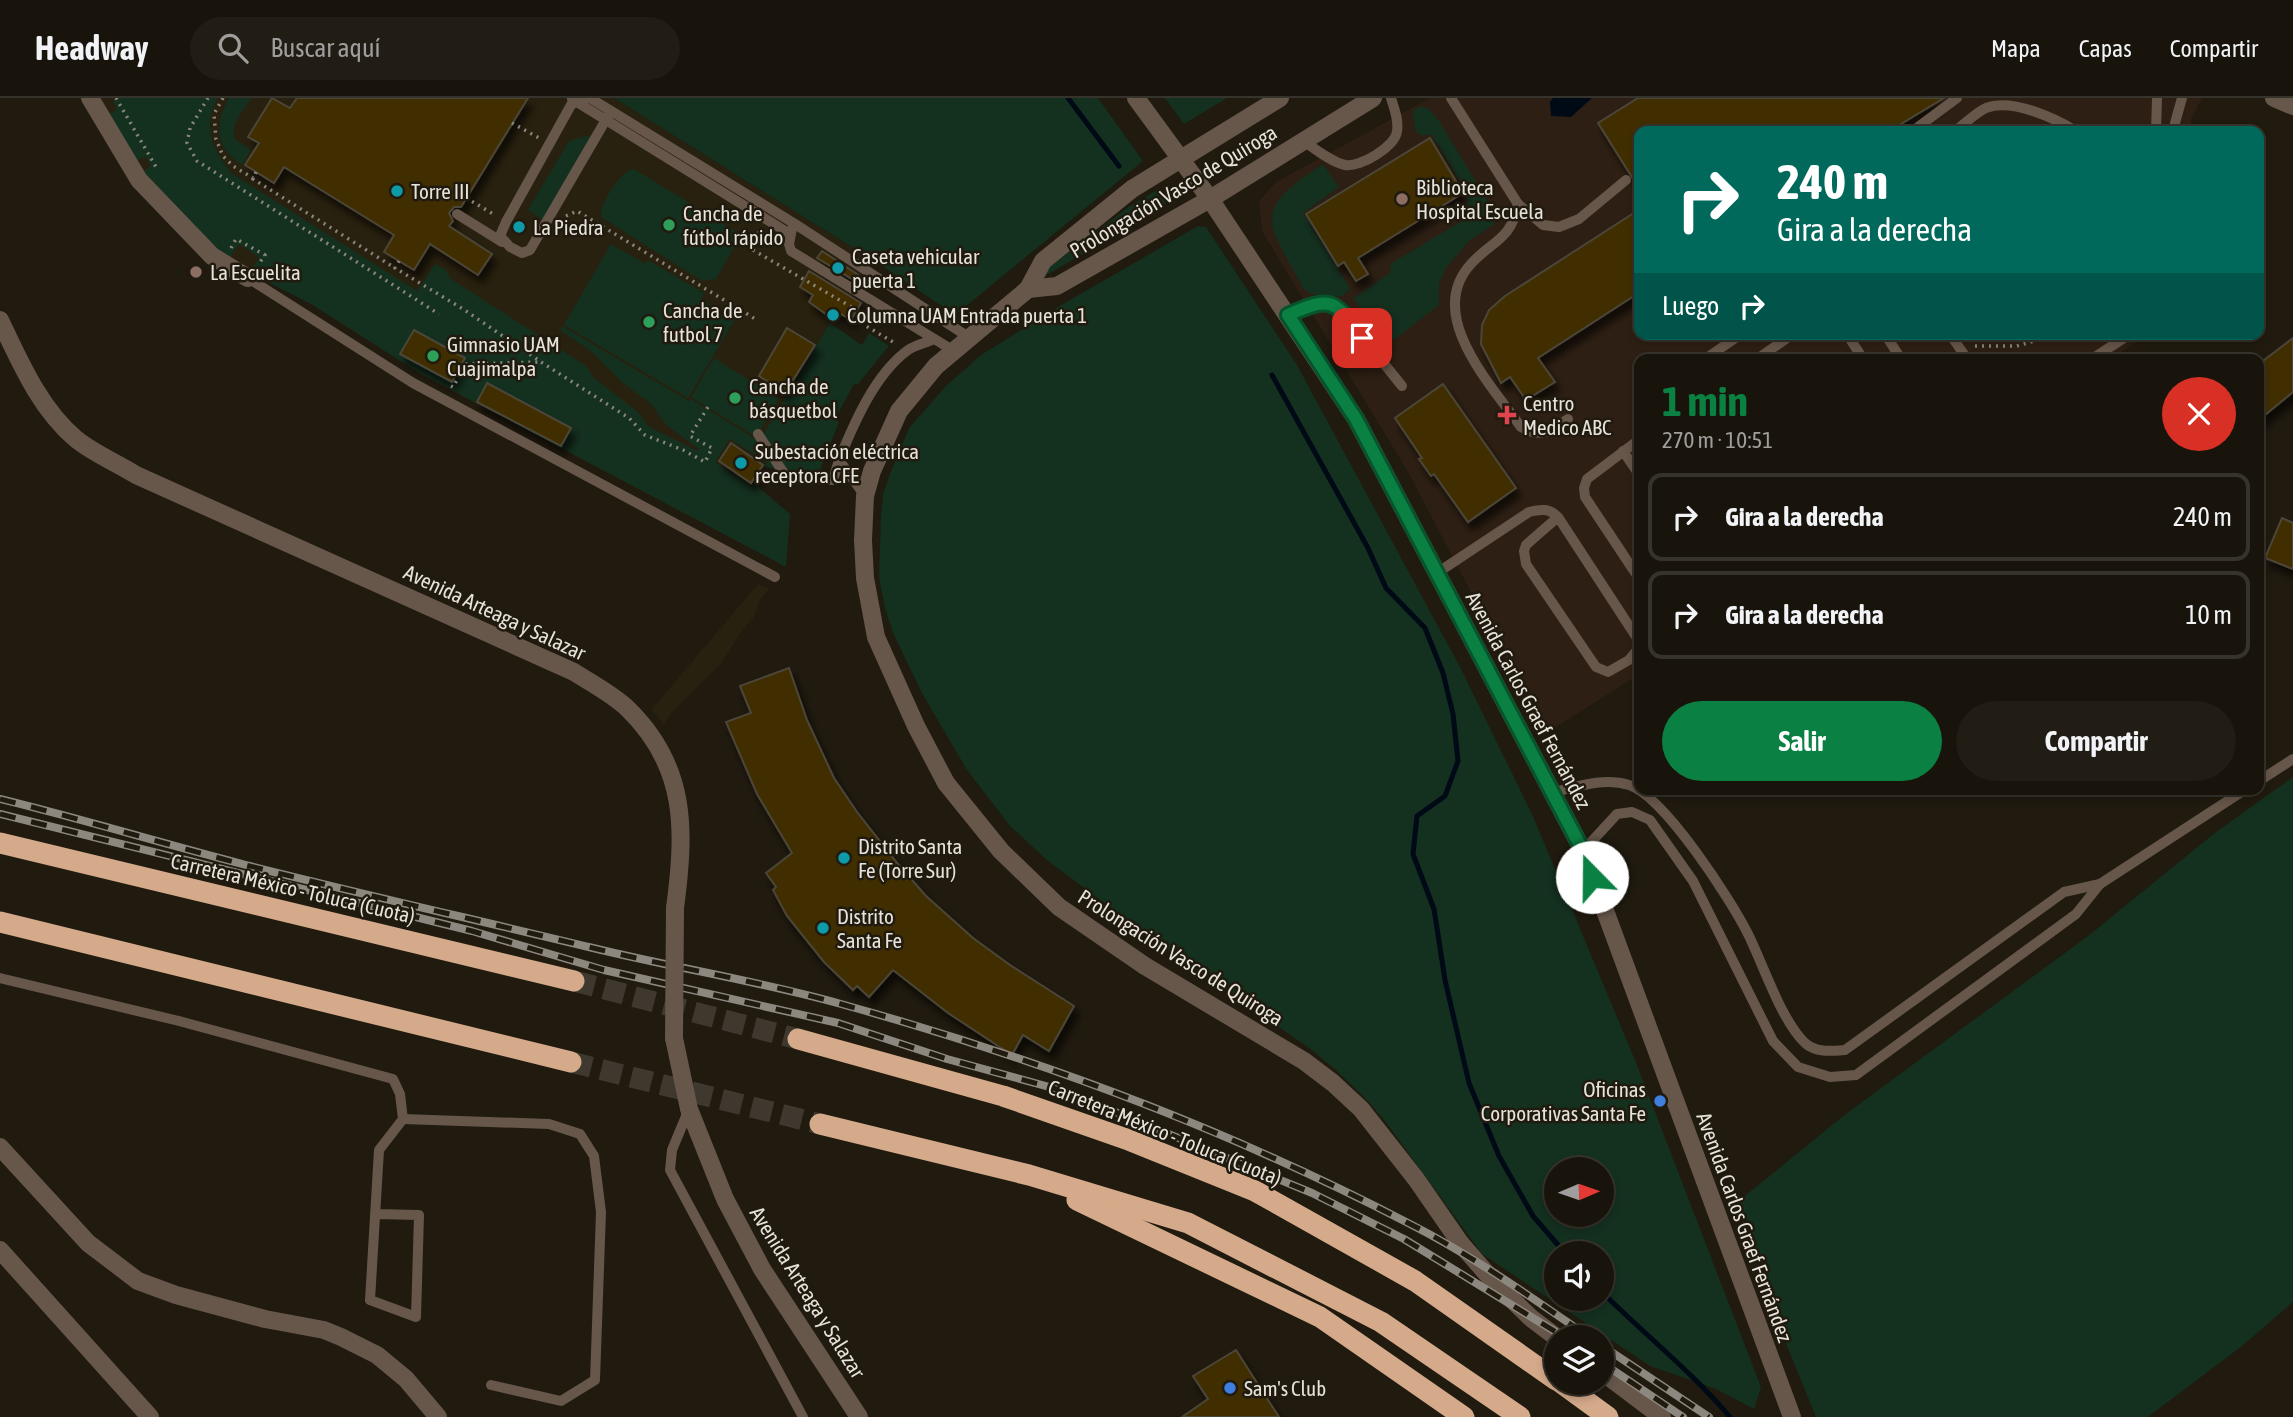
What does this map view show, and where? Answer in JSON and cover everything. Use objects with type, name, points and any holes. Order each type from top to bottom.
[{"type":"highway","name":"Carretera México - Toluca (Cuota)","points":[[0,843],[574,981]]},
{"type":"highway","points":[[0,922],[571,1062]]},
{"type":"highway","name":"Carretera México - Toluca (Cuota)","points":[[798,1039],[1003,1096],[1126,1139],[1255,1191],[1415,1281],[1544,1371]]},
{"type":"highway","points":[[820,1124],[1028,1175],[1200,1228],[1381,1322],[1520,1417]]},
{"type":"highway","points":[[1028,1175],[1126,1225],[1320,1317],[1464,1417]]},
{"type":"highway","name":"Carretera México - Toluca (Cuota)","points":[[1577,1395],[1608,1417]]},
{"type":"street","points":[[90,98],[139,180],[212,257],[251,275]]},
{"type":"street","name":"Avenida Carlos Graef Fernández","points":[[1136,98],[1210,199],[1356,419],[1583,851],[1792,1417]]},
{"type":"street","name":"Prolongación Vasco de Quiroga","points":[[1280,98],[1132,190],[1043,261],[1028,289],[936,366],[899,411],[872,471],[865,496],[865,578],[876,637],[916,726],[946,783],[1001,851],[1070,914],[1145,966],[1304,1061],[1333,1083],[1369,1119],[1416,1179],[1461,1244],[1494,1282],[1544,1328]]},
{"type":"street","name":"Prolongación Vasco de Quiroga","points":[[1028,289],[1057,286],[1210,199],[1373,98]]},
{"type":"street","points":[[2274,98],[2293,106]]},
{"type":"street","name":"Avenida Arteaga y Salazar","points":[[0,320],[43,402],[76,439],[136,475],[574,671],[626,708],[656,744],[674,780],[681,826],[680,872],[675,908],[674,1038],[689,1109],[725,1199],[762,1269],[857,1416]]},
{"type":"street","points":[[0,1147],[88,1243],[138,1281],[189,1298],[324,1330],[341,1337],[377,1355],[406,1379],[438,1417]]},
{"type":"street","points":[[0,1250],[150,1417]]},
{"type":"street","points":[[1614,1381],[1662,1417]]},
{"type":"lane","points":[[573,100],[590,98],[609,116]]},
{"type":"lane","points":[[1302,140],[1342,165],[1358,165],[1392,143],[1398,132],[1391,98]]},
{"type":"lane","points":[[1451,98],[1518,204],[1544,225],[1559,227],[1579,219],[1626,180]]},
{"type":"lane","points":[[1919,126],[1957,98]]},
{"type":"lane","points":[[2156,126],[2157,98]]},
{"type":"lane","points":[[2175,126],[2182,98]]},
{"type":"lane","points":[[573,100],[609,116],[970,338]]},
{"type":"lane","points":[[510,247],[500,236],[506,222],[573,100]]},
{"type":"lane","points":[[1960,126],[1986,102],[2011,104],[2045,114],[2067,126]]},
{"type":"lane","points":[[457,214],[510,247],[526,253],[609,116]]},
{"type":"lane","points":[[1518,204],[1515,222],[1503,237],[1469,266],[1459,285],[1454,309],[1458,329],[1473,358],[1521,427],[1533,433],[1544,433],[1568,419]]},
{"type":"lane","points":[[792,229],[791,251],[954,351]]},
{"type":"lane","points":[[251,275],[413,383],[775,576]]},
{"type":"lane","points":[[1288,315],[1314,303],[1325,303],[1340,309],[1402,386]]},
{"type":"lane","points":[[758,434],[788,478],[833,480],[862,407],[887,371],[909,349],[934,340]]},
{"type":"lane","points":[[1712,354],[1733,340]]},
{"type":"lane","points":[[1764,354],[1784,340]]},
{"type":"lane","points":[[2111,340],[2113,345]]},
{"type":"lane","points":[[2100,354],[2121,340]]},
{"type":"lane","points":[[1634,443],[1587,479],[1584,488],[1585,498],[1634,571]]},
{"type":"lane","points":[[1623,451],[1634,467]]},
{"type":"lane","points":[[839,460],[865,496]]},
{"type":"lane","points":[[1437,573],[1529,512],[1551,510],[1634,633]]},
{"type":"lane","points":[[1558,517],[1527,545],[1524,551],[1526,564],[1596,667],[1608,672],[1634,654]]},
{"type":"lane","points":[[2264,778],[2293,759]]},
{"type":"lane","points":[[1551,793],[1608,781],[1634,787]]},
{"type":"lane","points":[[1644,795],[1662,808],[1710,873],[1746,930],[1787,1017],[1806,1044],[1826,1052],[1846,1050],[2064,892],[2100,884]]},
{"type":"lane","points":[[1583,851],[1617,814],[1632,812],[1650,820],[1693,881],[1773,1041],[1798,1067],[1830,1077],[1856,1075],[2076,914],[2100,884],[2237,795]]},
{"type":"lane","points":[[0,978],[179,1021],[393,1079],[400,1094],[403,1119],[379,1150],[375,1214],[370,1300],[415,1317],[419,1215],[375,1214]]},
{"type":"lane","points":[[689,1109],[672,1150],[670,1170],[803,1417]]},
{"type":"lane","points":[[403,1119],[549,1124],[580,1135],[594,1156],[601,1212],[595,1380],[561,1401],[491,1385]]},
{"type":"path","points":[[116,98],[156,166],[147,174]]},
{"type":"path","points":[[208,98],[190,128],[187,143],[197,161],[439,314]]},
{"type":"path","points":[[223,98],[214,114],[216,139],[223,156],[233,166],[463,309],[629,418],[645,435],[705,462],[712,448],[690,436],[708,407]]},
{"type":"path","points":[[512,123],[550,145]]},
{"type":"path","points":[[253,179],[256,172]]},
{"type":"path","points":[[466,198],[506,222]]},
{"type":"path","points":[[545,225],[577,211],[757,320]]},
{"type":"path","points":[[748,226],[760,234],[753,250],[860,312],[866,326],[893,342]]},
{"type":"path","points":[[226,255],[236,239],[265,255],[251,275]]},
{"type":"path","points":[[395,268],[399,261]]},
{"type":"path","points":[[1965,345],[2017,346],[2038,340]]},
{"type":"path","points":[[443,382],[453,387],[466,364],[541,362]]},
{"type":"shaded area","points":[[99,98],[614,98],[876,262],[814,356],[766,462],[759,488],[790,514],[786,567],[418,373],[311,304],[239,266],[144,177]]},
{"type":"shaded area","name":"Centro Medico ABC","points":[[1430,98],[2202,98],[2191,119],[2191,126],[1634,126],[1634,340],[2140,340],[2119,354],[1634,354],[1634,678],[1545,734],[1408,472],[1262,231],[1259,201],[1276,182]]},
{"type":"shaded area","points":[[1553,98],[1592,98],[1571,117],[1551,116],[1550,102]]},
{"type":"shaded area","points":[[758,584],[769,589],[760,600],[754,617],[721,664],[671,713],[664,724],[651,710]]},
{"type":"green space","points":[[120,98],[218,98],[211,118],[211,137],[231,173],[417,291],[435,264],[445,269],[451,279],[586,366],[595,379],[637,411],[649,427],[698,451],[699,449],[666,425],[651,404],[623,383],[592,352],[560,330],[562,326],[757,440],[776,469],[765,467],[766,462],[730,439],[715,462],[752,487],[758,478],[761,479],[759,488],[790,514],[786,567],[423,375],[311,304],[250,273],[259,257],[239,244],[228,260],[142,173],[151,165],[145,156],[135,162],[108,115],[117,109],[113,101]]},
{"type":"green space","points":[[229,98],[251,98],[234,128],[235,139],[251,150],[242,165],[226,151],[220,135],[221,117]]},
{"type":"green space","points":[[614,98],[1098,98],[1143,161],[955,315],[876,262]]},
{"type":"green space","points":[[1165,98],[1227,98],[1184,124]]},
{"type":"green space","points":[[1418,107],[1428,108],[1440,122],[1491,207],[1495,215],[1494,224],[1468,242],[1446,268],[1439,283],[1439,305],[1395,339],[1388,339],[1370,325],[1354,298],[1391,272],[1390,264],[1467,218],[1467,192],[1432,135],[1420,135],[1415,130],[1413,112]]},
{"type":"green space","points":[[591,135],[543,220],[528,210],[569,141]]},
{"type":"green space","points":[[1323,164],[1339,187],[1303,213],[1350,288],[1343,296],[1307,292],[1274,232],[1272,218],[1275,206],[1300,180]]},
{"type":"green space","name":"Cancha de fútbol rápido","points":[[634,169],[735,231],[737,242],[716,279],[702,281],[601,217],[612,188],[623,175]]},
{"type":"green space","points":[[1157,190],[1166,193],[1167,200],[1163,207],[1045,276],[1044,271],[1130,206]]},
{"type":"green space","points":[[1198,226],[1206,227],[1297,365],[1460,667],[1532,814],[1635,1060],[1761,1387],[1754,1409],[1716,1389],[1650,1366],[1614,1342],[1614,1325],[1588,1325],[1568,1311],[1614,1311],[1614,1241],[1544,1241],[1544,1295],[1482,1254],[1385,1121],[1338,1072],[1312,1050],[1177,957],[1048,861],[1010,826],[967,770],[922,693],[893,633],[879,577],[881,516],[883,494],[909,428],[946,386],[981,355]]},
{"type":"green space","name":"Cancha de futbol 7","points":[[611,244],[646,264],[648,260],[704,293],[701,299],[735,319],[688,398],[564,325]]},
{"type":"green space","points":[[830,323],[862,345],[869,333],[889,346],[857,385],[854,384],[835,419],[839,422],[819,473],[789,472],[763,435]]},
{"type":"green space","name":"Cancha de básquetbol","points":[[714,358],[779,399],[756,437],[691,397]]},
{"type":"green space","points":[[2293,777],[2293,1302],[2242,1346],[2148,1417],[1816,1417],[1776,1319],[1740,1200],[1847,1113],[2088,936],[2216,832]]},
{"type":"building","name":"Torre III","points":[[272,98],[290,108],[297,98],[528,98],[461,207],[454,207],[449,213],[453,221],[449,226],[492,254],[478,275],[430,244],[414,270],[384,252],[394,235],[284,167],[274,183],[245,165],[259,143],[248,137]]},
{"type":"building","points":[[1638,98],[1944,98],[1898,126],[1634,126],[1634,180],[1598,123]]},
{"type":"building","points":[[1430,138],[1463,193],[1358,258],[1368,274],[1356,281],[1344,262],[1338,266],[1306,214]]},
{"type":"building","points":[[1634,213],[1634,296],[1538,358],[1555,382],[1526,400],[1510,377],[1501,383],[1481,344],[1482,325],[1489,310],[1505,296]]},
{"type":"building","name":"Caseta vehicular puerta 1","points":[[822,251],[860,276],[857,282],[817,258]]},
{"type":"building","points":[[809,271],[861,303],[851,320],[834,310],[830,317],[809,302],[813,295],[800,287]]},
{"type":"building","points":[[787,328],[815,345],[785,393],[759,376]]},
{"type":"building","name":"Gimnasio UAM Cuajimalpa","points":[[414,330],[465,358],[452,382],[400,354]]},
{"type":"building","points":[[2293,338],[2293,392],[2264,416],[2264,360]]},
{"type":"building","points":[[487,383],[571,428],[561,446],[477,402]]},
{"type":"building","points":[[1443,384],[1516,488],[1468,522],[1434,474],[1431,476],[1419,459],[1422,458],[1395,418]]},
{"type":"building","name":"Subestación eléctrica receptora CFE","points":[[731,443],[763,465],[751,483],[719,461]]},
{"type":"building","points":[[2282,518],[2293,523],[2293,569],[2265,558]]},
{"type":"building","name":"Distrito Santa Fe (Torre Sur)","points":[[789,668],[807,720],[834,778],[898,864],[926,896],[973,938],[1074,1006],[1049,1051],[1023,1035],[1012,1055],[948,1013],[893,970],[869,997],[857,986],[853,990],[824,962],[787,916],[773,890],[776,887],[766,873],[792,853],[757,794],[726,722],[751,713],[740,686]]},
{"type":"building","name":"Sam's Club","points":[[1236,1350],[1279,1417],[1182,1417],[1208,1399],[1193,1376]]},
{"type":"waterway","points":[[1068,98],[1119,166]]},
{"type":"waterway","points":[[1272,375],[1368,548],[1386,588],[1425,628],[1443,673],[1453,714],[1458,761],[1445,796],[1417,816],[1413,854],[1434,909],[1445,980],[1469,1083],[1499,1156],[1533,1216],[1555,1241]]},
{"type":"waterway","points":[[1614,1303],[1730,1417]]},
{"type":"tunnel","points":[[574,981],[798,1039]]},
{"type":"tunnel","points":[[571,1062],[820,1124]]},
{"type":"railway","points":[[0,799],[332,886],[810,996],[987,1048],[1202,1127],[1342,1190],[1456,1250],[1571,1325]]},
{"type":"railway","points":[[0,814],[472,931],[604,970],[838,1023],[947,1059],[1064,1091],[1312,1193],[1404,1239],[1544,1325]]},
{"type":"railway","points":[[1614,1354],[1709,1417]]},
{"type":"railway","points":[[1614,1371],[1683,1417]]},
{"type":"place","name":"Torre III","points":[[397,191]]},
{"type":"place","name":"Biblioteca Hospital Escuela","points":[[1402,199]]},
{"type":"place","name":"Cancha de fútbol rápido","points":[[669,225]]},
{"type":"place","name":"La Piedra","points":[[519,227]]},
{"type":"place","name":"Caseta vehicular puerta 1","points":[[838,268]]},
{"type":"place","name":"La Escuelita","points":[[196,272]]},
{"type":"place","name":"Columna UAM Entrada puerta 1","points":[[833,315]]},
{"type":"place","name":"Cancha de futbol 7","points":[[649,322]]},
{"type":"place","name":"Gimnasio UAM Cuajimalpa","points":[[433,356]]},
{"type":"place","name":"Cancha de básquetbol","points":[[735,398]]},
{"type":"place","name":"Centro Medico ABC","points":[[1507,415]]},
{"type":"place","name":"Subestación eléctrica receptora CFE","points":[[741,463]]},
{"type":"place","name":"Distrito Santa Fe (Torre Sur)","points":[[844,858]]},
{"type":"place","name":"Distrito Santa Fe","points":[[823,928]]},
{"type":"place","name":"Oficinas Corporativas Santa Fe","points":[[1660,1101]]},
{"type":"place","name":"Sam's Club","points":[[1230,1388]]},
{"type":"route","points":[[1362,338],[1340,309],[1325,303],[1314,303],[1288,315],[1356,419],[1583,851],[1592,877]]}]
